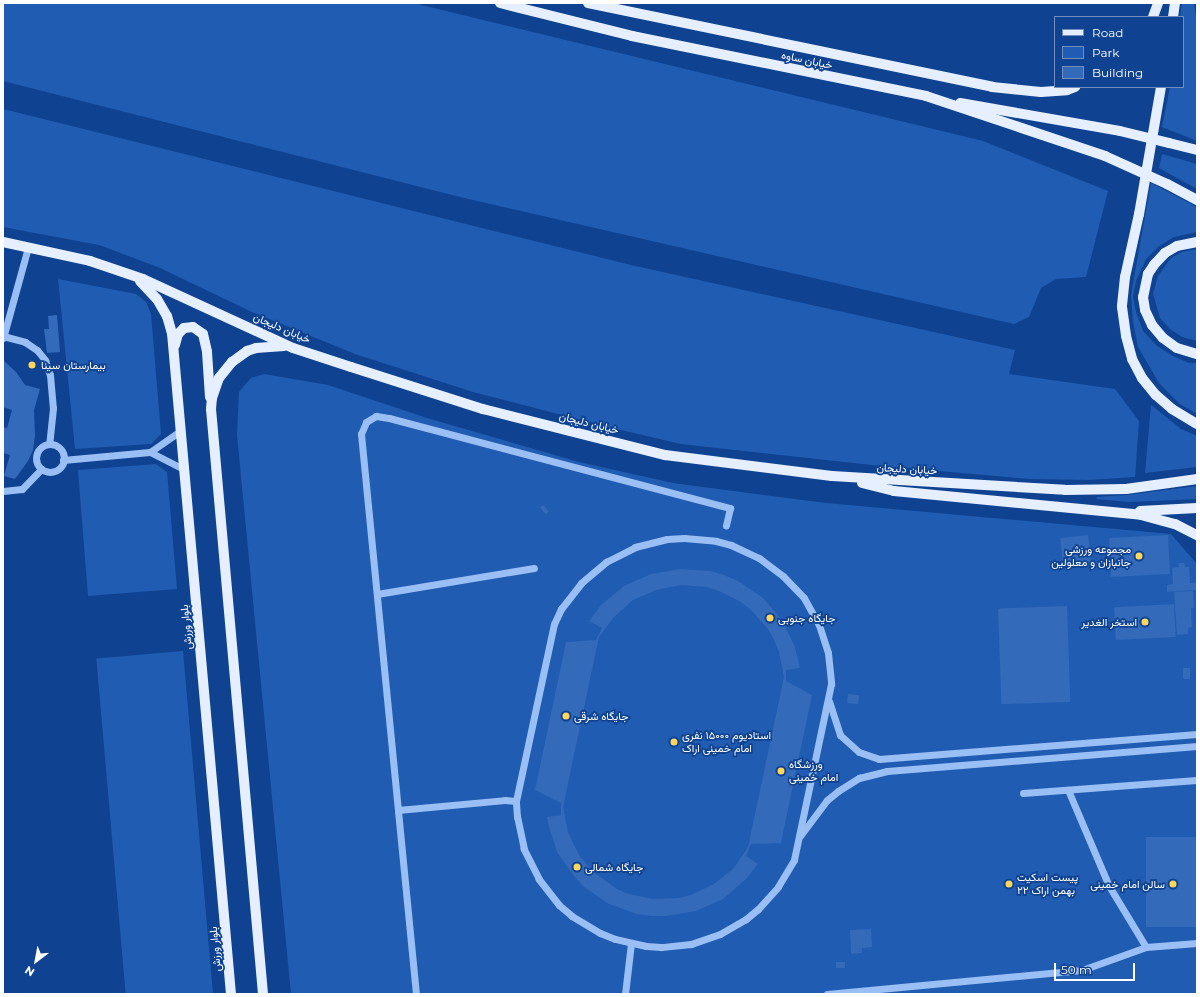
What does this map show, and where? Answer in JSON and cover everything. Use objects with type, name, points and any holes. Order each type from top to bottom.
[{"type":"main road","name":"خیابان ساوه","points":[[500,3],[632,36],[926,96],[1105,156],[1167,184],[1197,200]]},
{"type":"main road","points":[[588,3],[992,87],[1041,92],[1068,88]]},
{"type":"main road","points":[[1153,16],[1158,3]]},
{"type":"main road","points":[[1173,16],[1175,3]]},
{"type":"main road","points":[[1161,88],[1139,214],[1125,277],[1122,307],[1126,336],[1130,351],[1142,378],[1156,395],[1172,409],[1197,424]]},
{"type":"main road","points":[[926,96],[1120,131],[1197,150]]},
{"type":"main road","name":"خیابان دلیجان","points":[[3,242],[90,262],[143,279],[293,348],[483,409],[665,455],[832,476],[1065,490],[1126,489],[1197,479]]},
{"type":"main road","points":[[1197,242],[1177,246],[1165,253],[1148,274],[1143,297],[1145,310],[1152,325],[1163,338],[1177,348],[1197,354]]},
{"type":"main road","name":"بلوار ورزش","points":[[128,274],[151,291],[163,307],[170,324],[174,351],[231,994]]},
{"type":"main road","points":[[174,351],[178,334],[184,328],[192,327],[202,334],[206,352],[263,994]]},
{"type":"main road","points":[[211,409],[212,398],[219,378],[239,356],[265,346],[284,346],[293,348]]},
{"type":"main road","points":[[832,476],[894,490],[1141,515],[1169,522],[1197,535]]},
{"type":"main road","points":[[1116,513],[1197,508]]},
{"type":"lane","points":[[28,247],[3,337],[25,342],[37,350],[45,360],[50,375],[52,402],[50,444]]},
{"type":"lane","points":[[416,994],[361,434],[366,422],[376,416],[730,508],[726,526]]},
{"type":"lane","points":[[63,460],[150,452],[180,431]]},
{"type":"lane","points":[[50,444],[62,451],[63,460],[62,465],[55,471],[45,471],[41,469],[36,460],[36,456],[41,448],[50,444]]},
{"type":"lane","points":[[150,452],[184,469]]},
{"type":"lane","points":[[3,490],[22,489],[41,469]]},
{"type":"lane","points":[[667,539],[700,539],[731,545],[771,566],[794,586],[804,598],[819,625],[828,653],[830,668],[831,684],[828,698],[794,860],[778,887],[758,910],[734,927],[720,934],[691,944],[661,947],[631,944],[600,933],[572,916],[548,892],[533,869],[524,849],[517,817],[516,800],[554,624],[570,596],[581,583],[606,562],[635,547],[667,539]]},
{"type":"lane","points":[[377,594],[534,568]]},
{"type":"lane","points":[[828,698],[840,735],[859,752],[879,759],[1197,734]]},
{"type":"lane","points":[[798,840],[826,800],[859,778],[887,771],[1197,746]]},
{"type":"lane","points":[[1023,793],[1197,780]]},
{"type":"lane","points":[[1068,790],[1109,886],[1146,947]]},
{"type":"lane","points":[[398,810],[516,800]]},
{"type":"lane","points":[[827,994],[1082,970],[1146,947],[1197,943]]},
{"type":"lane","points":[[625,994],[631,944]]},
{"type":"green space","points":[[3,3],[413,3],[983,141],[1108,191],[1086,277],[1056,279],[1041,288],[1029,317],[1014,324],[464,198],[3,81]]},
{"type":"green space","points":[[1182,3],[1194,3],[1197,24],[1197,141],[1162,127],[1170,88],[1184,88],[1184,16],[1180,16]]},
{"type":"green space","points":[[3,109],[631,265],[1015,350],[1009,374],[1115,389],[1139,421],[1135,477],[1089,480],[1030,479],[872,465],[681,444],[604,426],[473,392],[355,354],[252,312],[158,267],[99,245],[3,227]]},
{"type":"green space","points":[[1162,154],[1197,164],[1197,189],[1159,168]]},
{"type":"green space","points":[[1151,183],[1197,207],[1197,232],[1174,237],[1159,246],[1146,259],[1136,281],[1133,297],[1136,312],[1143,331],[1157,346],[1173,356],[1189,363],[1197,363],[1197,414],[1180,404],[1159,383],[1138,347],[1133,321],[1131,295]]},
{"type":"green space","points":[[1197,249],[1197,341],[1182,337],[1170,329],[1160,318],[1153,294],[1158,276],[1171,258],[1182,252]]},
{"type":"green space","points":[[58,279],[136,294],[146,302],[151,314],[161,434],[151,444],[75,449]]},
{"type":"green space","name":"ورزشگاه امام خمینی","points":[[264,374],[328,385],[427,418],[579,462],[673,483],[826,503],[1171,534],[1197,564],[1197,994],[291,994],[237,435],[239,392],[251,378]]},
{"type":"green space","points":[[1151,405],[1181,429],[1197,436],[1197,467],[1145,473]]},
{"type":"green space","points":[[156,464],[167,472],[177,589],[88,596],[78,470]]},
{"type":"green space","points":[[1197,486],[1197,499],[1130,502],[1096,499],[1097,497]]},
{"type":"green space","points":[[183,651],[213,994],[126,994],[96,659]]},
{"type":"building","points":[[57,315],[60,352],[47,353],[44,329],[49,329],[48,316]]},
{"type":"building","points":[[3,360],[16,372],[25,385],[40,389],[34,410],[35,436],[33,450],[28,461],[15,479],[4,476],[10,455],[3,453],[3,427],[7,428],[12,410],[3,407]]},
{"type":"building","points":[[543,505],[549,512],[546,514],[540,508]]},
{"type":"building","points":[[1088,535],[1091,562],[1063,565],[1060,538]]},
{"type":"building","name":"مجموعه ورزشی جانبازان و معلولین","points":[[1168,535],[1170,574],[1111,577],[1109,538]]},
{"type":"building","points":[[1178,563],[1184,563],[1185,567],[1189,567],[1190,583],[1197,583],[1197,590],[1167,592],[1167,585],[1173,584],[1172,568],[1179,567]]},
{"type":"building","points":[[680,569],[710,571],[738,581],[763,598],[782,620],[795,647],[800,668],[786,670],[786,681],[812,695],[781,843],[751,844],[746,856],[758,864],[746,879],[723,899],[696,911],[667,916],[637,914],[609,904],[584,887],[557,852],[548,823],[547,817],[561,815],[561,803],[535,790],[566,642],[596,640],[602,628],[589,621],[601,605],[624,586],[651,574]],"holes":[[[681,585],[706,587],[719,591],[741,602],[751,610],[768,629],[779,652],[784,677],[748,847],[734,868],[714,884],[691,895],[679,898],[653,899],[629,894],[617,889],[596,874],[579,855],[568,832],[563,807],[599,637],[614,617],[633,600],[656,590]]]},
{"type":"building","points":[[1193,591],[1194,608],[1191,608],[1192,627],[1188,628],[1188,634],[1177,635],[1174,592]]},
{"type":"building","name":"استخر الغدیر","points":[[1174,604],[1176,637],[1116,640],[1114,607]]},
{"type":"building","points":[[1067,606],[1070,702],[1001,704],[998,608]]},
{"type":"building","points":[[1183,668],[1190,668],[1190,679],[1183,679]]},
{"type":"building","points":[[848,694],[859,695],[858,704],[847,703]]},
{"type":"building","name":"سالن امام خمینی","points":[[1146,837],[1197,837],[1197,927],[1146,927]]},
{"type":"building","points":[[871,929],[872,947],[862,948],[862,953],[851,954],[850,930]]},
{"type":"building","points":[[836,962],[845,962],[845,968],[836,968]]},
{"type":"place","name":"بیمارستان سینا","points":[[32,365]]},
{"type":"place","name":"مجموعه ورزشی جانبازان و معلولین","points":[[1139,556]]},
{"type":"place","name":"جایگاه جنوبی","points":[[770,618]]},
{"type":"place","name":"استخر الغدیر","points":[[1145,622]]},
{"type":"place","name":"جایگاه شرقی","points":[[566,716]]},
{"type":"place","name":"استادیوم ۱۵۰۰۰ نفری امام خمینی اراک","points":[[674,742]]},
{"type":"place","name":"ورزشگاه امام خمینی","points":[[781,771]]},
{"type":"place","name":"جایگاه شمالی","points":[[577,867]]},
{"type":"place","name":"پیست اسکیت ۲۲ بهمن اراک","points":[[1009,884]]},
{"type":"place","name":"سالن امام خمینی","points":[[1173,884]]}]
